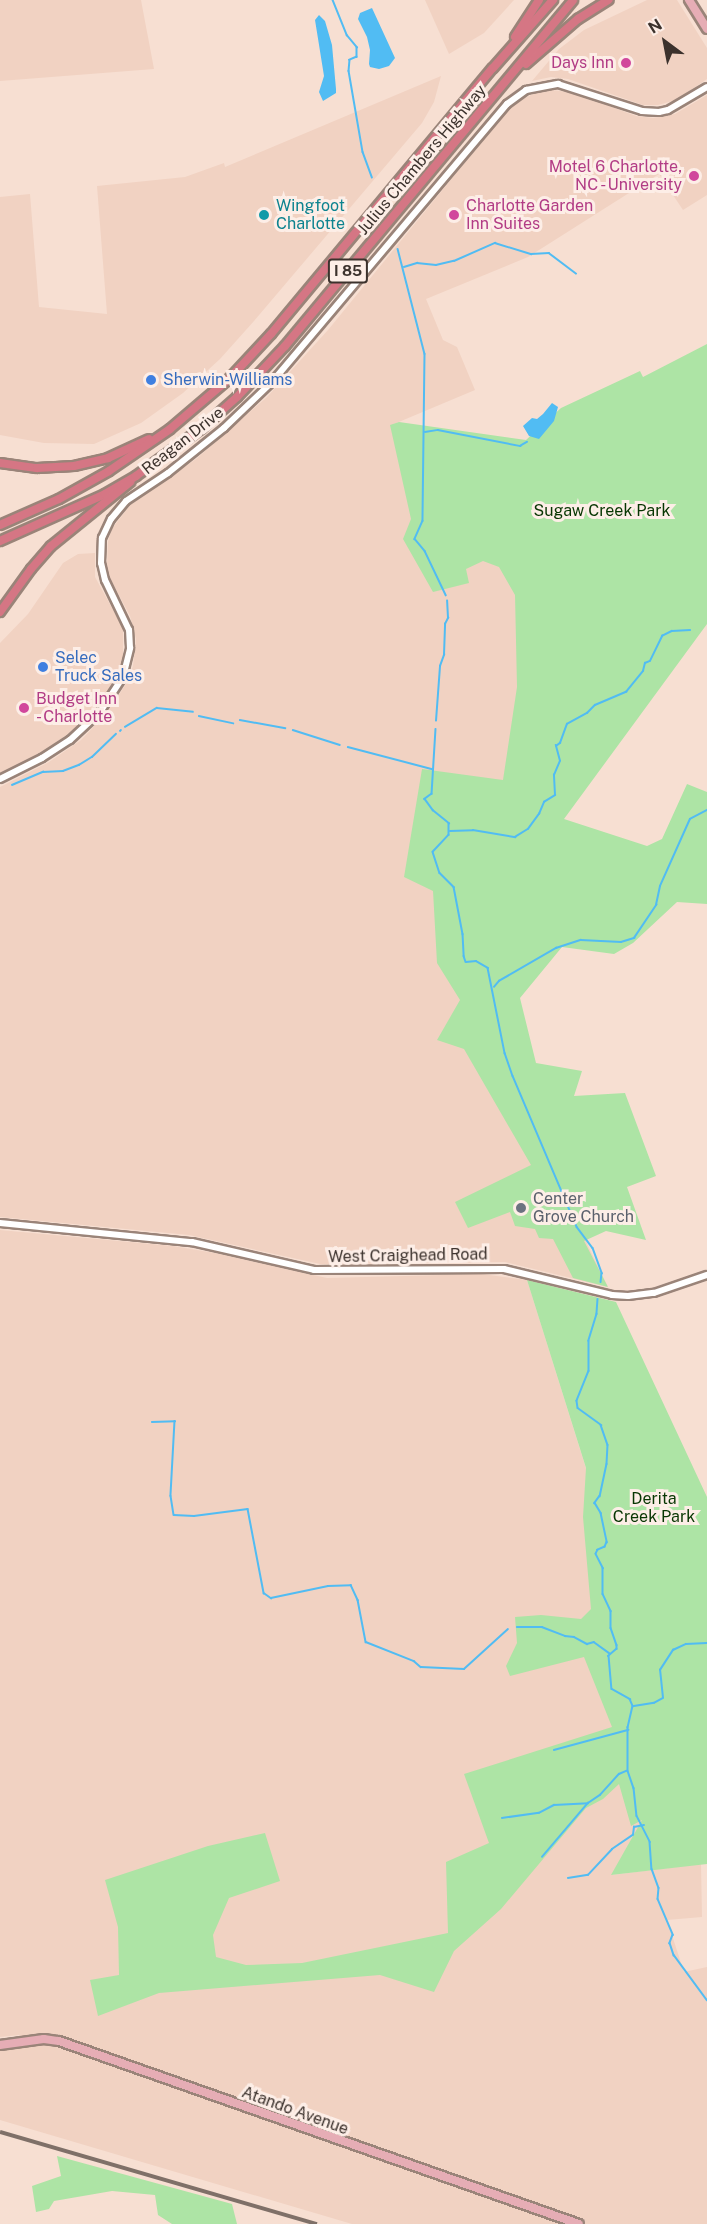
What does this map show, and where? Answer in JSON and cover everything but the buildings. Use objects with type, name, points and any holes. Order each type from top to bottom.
[{"type":"highway","points":[[493,68],[539,0]]},
{"type":"highway","name":"Julius Chambers Highway","points":[[0,525],[83,486],[188,415],[231,377],[553,0]]},
{"type":"highway","name":"Julius Chambers Highway","points":[[0,541],[105,494],[136,476],[201,429],[255,380],[510,79],[573,0]]},
{"type":"highway","points":[[510,79],[578,19],[608,0]]},
{"type":"highway","points":[[0,463],[58,468],[92,463],[132,447],[188,415]]},
{"type":"highway","points":[[0,612],[51,546],[73,526],[122,491],[136,476]]},
{"type":"main road","points":[[689,0],[707,29]]},
{"type":"main road","name":"Atando Avenue","points":[[0,2045],[44,2039],[59,2041],[579,2224]]},
{"type":"street","name":"Reagan Drive","points":[[0,779],[50,754],[70,740],[100,712],[123,676],[130,648],[129,630],[105,580],[100,558],[102,538],[111,519],[126,501],[168,473],[224,428],[272,382],[507,104],[526,90],[558,84],[642,111],[659,112],[668,110],[707,87]]},
{"type":"street","name":"West Craighead Road","points":[[0,1223],[192,1242],[314,1270],[504,1269],[612,1295],[654,1293],[707,1275]]},
{"type":"shaded area","points":[[0,0],[141,0],[154,69],[0,81]]},
{"type":"shaded area","points":[[425,0],[514,0],[484,33],[449,54]]},
{"type":"shaded area","points":[[647,0],[677,0],[707,48],[707,79],[676,100],[658,105],[643,105],[568,79],[551,77],[532,81],[559,49],[584,30]]},
{"type":"shaded area","points":[[441,76],[434,102],[422,123],[254,321],[220,359],[183,393],[141,423],[94,444],[44,443],[0,435],[0,197],[30,194],[39,307],[107,314],[97,186],[185,177],[224,163],[225,167]]},
{"type":"shaded area","points":[[552,90],[575,93],[636,116],[653,118],[675,114],[707,95],[707,195],[683,210],[659,174],[528,257],[426,299],[443,340],[457,347],[475,390],[394,424],[516,569],[528,807],[434,776],[574,1217],[608,1287],[505,1262],[320,1264],[189,1235],[0,1217],[0,787],[49,762],[81,740],[106,714],[126,684],[133,666],[136,639],[130,616],[110,578],[107,566],[111,530],[131,504],[196,459],[267,397],[328,330],[507,111],[519,101],[535,93]]},
{"type":"shaded area","points":[[95,553],[95,577],[123,628],[123,659],[107,693],[77,728],[37,755],[0,774],[0,643],[28,614],[63,563],[78,554]]},
{"type":"shaded area","points":[[0,1230],[173,1246],[327,1278],[482,1274],[527,1280],[629,1606],[643,1818],[612,1875],[701,1864],[702,1917],[667,1920],[684,1972],[707,1967],[707,2224],[352,2224],[0,2120],[0,2050],[22,2046],[19,2035],[0,2037]]},
{"type":"green space","name":"Sugaw Creek Park","points":[[707,344],[707,624],[564,819],[647,846],[662,839],[687,784],[707,792],[707,904],[677,902],[633,943],[614,954],[562,947],[520,998],[536,1063],[582,1071],[574,1096],[625,1093],[656,1176],[627,1187],[646,1240],[606,1231],[584,1241],[608,1287],[573,1278],[553,1239],[539,1238],[535,1229],[515,1226],[510,1212],[468,1228],[455,1202],[531,1165],[464,1049],[437,1040],[460,1000],[437,963],[433,891],[404,877],[422,769],[503,780],[517,687],[515,595],[499,567],[483,561],[466,569],[469,583],[433,592],[403,539],[411,519],[390,425],[399,422],[526,440],[561,408],[640,371],[643,377]]},
{"type":"green space","name":"Derita Creek Park","points":[[527,1280],[616,1302],[707,1497],[707,1864],[611,1875],[642,1820],[631,1826],[619,1784],[603,1799],[586,1808],[501,1909],[454,1951],[434,1992],[380,1975],[159,1993],[98,2016],[90,1980],[119,1975],[118,1927],[105,1880],[208,1846],[265,1833],[280,1881],[229,1898],[213,1935],[216,1957],[246,1965],[302,1963],[448,1933],[446,1862],[489,1843],[464,1774],[612,1727],[584,1657],[510,1676],[506,1666],[517,1643],[515,1617],[541,1615],[581,1619],[591,1609],[583,1517],[586,1468]]},
{"type":"green space","points":[[57,2156],[232,2204],[237,2224],[172,2224],[158,2215],[155,2195],[112,2191],[54,2201],[49,2209],[36,2212],[32,2186],[61,2176]]},
{"type":"water","points":[[372,8],[395,58],[389,66],[379,69],[370,67],[367,37],[358,19],[360,13]]},
{"type":"water","points":[[319,15],[325,21],[332,45],[336,89],[336,93],[323,101],[319,92],[324,76],[315,20]]},
{"type":"water","points":[[552,403],[558,407],[554,421],[539,439],[529,436],[523,426],[532,418],[537,419]]},
{"type":"waterway","points":[[333,0],[347,35],[357,47],[357,57],[350,60],[349,71],[363,152],[372,177]]},
{"type":"waterway","points":[[404,267],[417,263],[436,265],[454,261],[495,243],[531,254],[549,253],[576,273]]},
{"type":"waterway","points":[[398,249],[425,354],[423,521],[415,539],[425,551],[446,595]]},
{"type":"waterway","points":[[425,432],[438,430],[520,446],[527,442]]},
{"type":"waterway","points":[[436,721],[440,666],[444,655],[445,624],[448,618],[447,601]]},
{"type":"waterway","points":[[450,831],[473,830],[515,837],[528,829],[539,814],[544,802],[555,795],[554,775],[560,761],[556,746],[560,743],[567,724],[587,713],[595,705],[626,692],[643,671],[645,663],[650,661],[662,636],[672,631],[690,630]]},
{"type":"waterway","points":[[125,727],[157,708],[193,712]]},
{"type":"waterway","points":[[199,716],[233,723]]},
{"type":"waterway","points":[[240,720],[285,728]]},
{"type":"waterway","points":[[436,729],[432,794],[425,799],[433,810],[449,823],[449,835],[433,852],[440,873],[454,887],[463,934],[464,956],[466,962],[476,961],[488,968],[505,1053],[513,1076],[577,1227],[593,1248],[602,1273],[601,1282]]},
{"type":"waterway","points":[[293,730],[340,745]]},
{"type":"waterway","points":[[12,785],[43,772],[63,771],[79,765],[92,757],[116,734]]},
{"type":"waterway","points":[[348,747],[432,769]]},
{"type":"waterway","points":[[494,987],[499,981],[556,948],[581,940],[621,942],[634,938],[656,905],[660,886],[690,819],[707,810]]},
{"type":"waterway","points":[[598,1299],[597,1314],[589,1341],[589,1371],[577,1401],[578,1408],[601,1425],[608,1445],[607,1464],[600,1496],[595,1503],[601,1513],[607,1542],[605,1547],[598,1550],[596,1554],[603,1568],[603,1594],[611,1611],[611,1628],[617,1645],[617,1649],[609,1656],[612,1689],[630,1699],[633,1706],[628,1727],[628,1771],[634,1788],[637,1816],[650,1842],[652,1869],[659,1888],[658,1899],[673,1935],[670,1943],[674,1955],[707,2000]]},
{"type":"waterway","points":[[152,1422],[175,1421],[171,1496],[174,1515],[194,1516],[248,1509],[264,1593],[271,1598],[328,1586],[351,1585],[358,1600],[366,1642],[414,1661],[421,1667],[464,1669],[508,1629]]},
{"type":"waterway","points":[[517,1627],[542,1627],[574,1637],[587,1644],[594,1642],[609,1653]]},
{"type":"waterway","points":[[634,1706],[654,1703],[663,1698],[660,1670],[673,1650],[686,1644],[707,1643]]},
{"type":"waterway","points":[[554,1750],[628,1730]]},
{"type":"waterway","points":[[502,1818],[539,1813],[554,1805],[588,1803],[600,1795],[619,1774],[626,1771]]},
{"type":"waterway","points":[[542,1857],[588,1803]]},
{"type":"waterway","points":[[568,1878],[588,1875],[612,1849],[633,1835],[634,1827],[644,1825]]},
{"type":"railway","points":[[0,2132],[317,2224]]},
{"type":"place","name":"Days Inn","points":[[626,63]]},
{"type":"place","name":"Motel 6 Charlotte, NC - University","points":[[694,176]]},
{"type":"place","name":"Wingfoot Charlotte","points":[[264,215]]},
{"type":"place","name":"Charlotte Garden Inn Suites","points":[[454,215]]},
{"type":"place","name":"Sherwin-Williams","points":[[151,380]]},
{"type":"place","name":"Selec Truck Sales","points":[[43,667]]},
{"type":"place","name":"Budget Inn - Charlotte","points":[[24,708]]},
{"type":"place","name":"Center Grove Church","points":[[521,1208]]}]
